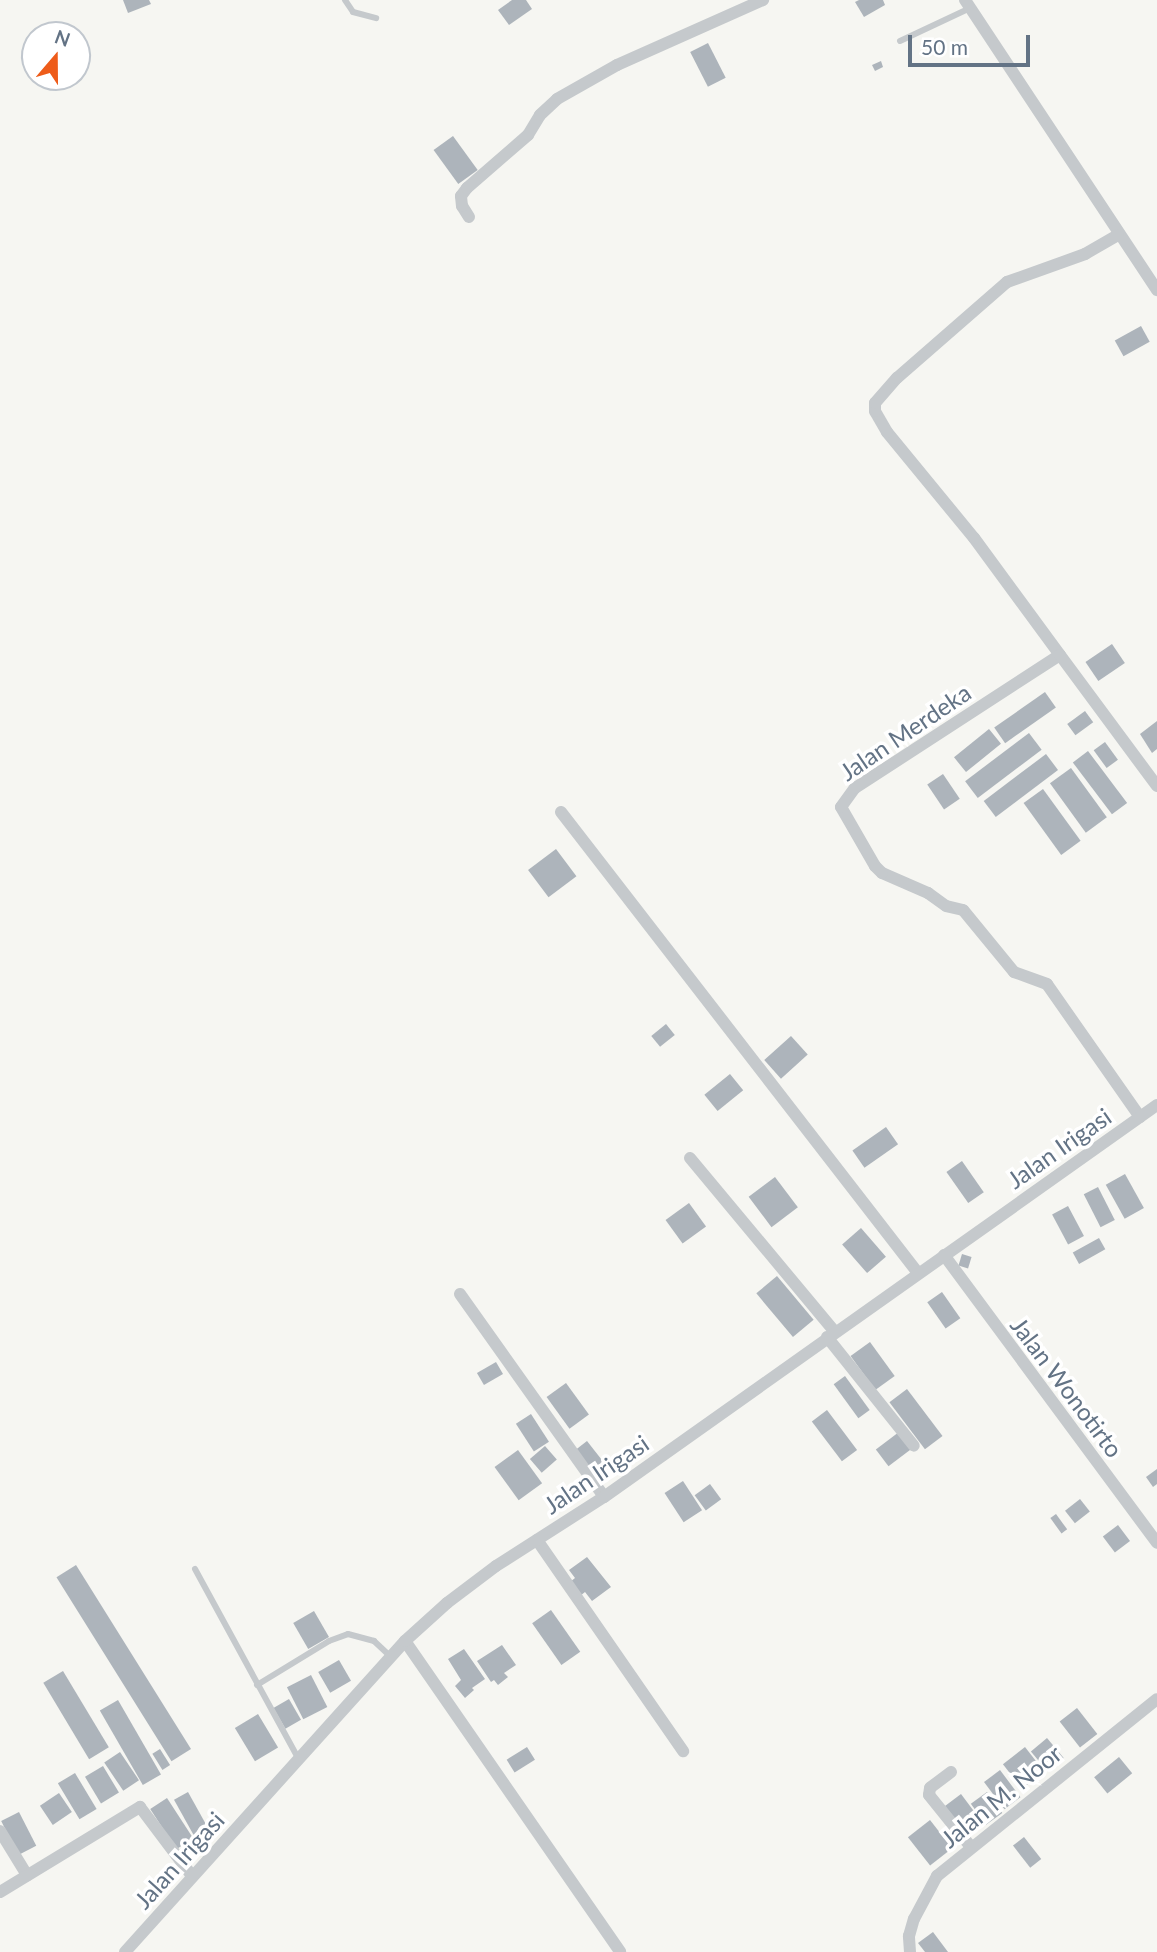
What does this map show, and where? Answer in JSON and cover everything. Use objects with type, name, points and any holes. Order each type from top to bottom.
[{"type":"street","points":[[469,217],[461,196],[528,135],[549,106],[617,65],[763,0]]},
{"type":"street","points":[[969,4],[1118,235],[1156,287]]},
{"type":"street","points":[[1118,235],[1085,254],[1006,282],[897,378],[875,403],[875,411],[887,432],[974,538],[1157,786]]},
{"type":"street","name":"Jalan Merdeka","points":[[1060,655],[855,788],[841,807],[875,866],[882,873],[928,893],[946,906],[963,910],[1014,972],[1047,984],[1140,1117]]},
{"type":"street","points":[[561,812],[918,1273]]},
{"type":"street","name":"Jalan Irigasi","points":[[125,1952],[405,1641],[447,1603],[496,1566],[604,1497],[1157,1105]]},
{"type":"street","points":[[690,1158],[831,1334],[914,1446]]},
{"type":"street","name":"Jalan Wonotirto","points":[[944,1255],[1157,1544]]},
{"type":"street","points":[[460,1294],[604,1497]]},
{"type":"street","points":[[537,1540],[683,1752]]},
{"type":"street","points":[[405,1641],[620,1952]]},
{"type":"street","name":"Jalan M. Noor","points":[[910,1952],[909,1936],[926,1890],[937,1876],[1157,1699]]},
{"type":"street","points":[[951,1772],[930,1788],[929,1795],[971,1847]]},
{"type":"street","points":[[0,1892],[140,1807],[192,1876]]},
{"type":"street","points":[[0,1831],[27,1875]]},
{"type":"lane","points":[[345,0],[353,12],[376,18]]},
{"type":"lane","points":[[900,41],[969,4]]},
{"type":"lane","points":[[195,1569],[298,1759]]},
{"type":"lane","points":[[257,1685],[329,1641],[348,1634],[374,1641],[391,1657]]},
{"type":"building","points":[[123,0],[149,0],[151,4],[128,13]]},
{"type":"building","points":[[512,0],[526,0],[532,9],[509,25],[498,10]]},
{"type":"building","points":[[883,0],[885,5],[864,17],[855,2]]},
{"type":"building","points":[[708,43],[726,78],[708,87],[690,52]]},
{"type":"building","points":[[881,61],[883,67],[875,71],[872,65]]},
{"type":"building","points":[[453,136],[478,170],[458,184],[434,150]]},
{"type":"building","points":[[1141,326],[1150,342],[1123,356],[1115,341]]},
{"type":"building","points":[[1112,644],[1125,663],[1098,681],[1085,662]]},
{"type":"building","points":[[1045,692],[1056,708],[1005,743],[994,728]]},
{"type":"building","points":[[1085,711],[1093,722],[1075,735],[1067,724]]},
{"type":"building","points":[[1157,721],[1157,749],[1152,753],[1140,734]]},
{"type":"building","points":[[989,729],[1001,744],[966,772],[954,757]]},
{"type":"building","points":[[1029,733],[1042,750],[978,798],[965,781]]},
{"type":"building","points":[[1105,742],[1118,760],[1107,768],[1094,750]]},
{"type":"building","points":[[1088,751],[1127,803],[1112,814],[1073,762]]},
{"type":"building","points":[[1046,754],[1058,770],[996,817],[984,801]]},
{"type":"building","points":[[1071,768],[1107,817],[1086,833],[1050,783]]},
{"type":"building","points":[[943,774],[960,799],[944,809],[927,785]]},
{"type":"building","points":[[1043,789],[1081,841],[1061,855],[1024,803]]},
{"type":"building","points":[[556,849],[576,876],[549,897],[528,870]]},
{"type":"building","points":[[666,1024],[675,1035],[660,1047],[651,1036]]},
{"type":"building","points":[[791,1036],[808,1055],[781,1079],[764,1060]]},
{"type":"building","points":[[730,1074],[743,1090],[718,1111],[704,1095]]},
{"type":"building","points":[[886,1127],[898,1144],[864,1168],[852,1151]]},
{"type":"building","points":[[962,1161],[984,1192],[968,1203],[946,1172]]},
{"type":"building","points":[[1125,1174],[1144,1208],[1125,1219],[1106,1185]]},
{"type":"building","points":[[775,1177],[798,1207],[772,1227],[749,1197]]},
{"type":"building","points":[[1098,1187],[1115,1220],[1101,1227],[1084,1194]]},
{"type":"building","points":[[689,1203],[706,1226],[683,1244],[666,1220]]},
{"type":"building","points":[[1068,1206],[1084,1236],[1068,1244],[1052,1214]]},
{"type":"building","points":[[861,1228],[886,1257],[867,1273],[842,1244]]},
{"type":"building","points":[[1099,1238],[1105,1249],[1079,1264],[1073,1253]]},
{"type":"building","points":[[962,1254],[972,1257],[968,1268],[958,1265]]},
{"type":"building","points":[[777,1276],[814,1320],[793,1337],[756,1293]]},
{"type":"building","points":[[942,1292],[960,1318],[946,1329],[927,1302]]},
{"type":"building","points":[[870,1342],[895,1376],[875,1390],[851,1356]]},
{"type":"building","points":[[496,1362],[503,1374],[484,1385],[477,1373]]},
{"type":"building","points":[[845,1376],[870,1410],[858,1418],[834,1384]]},
{"type":"building","points":[[566,1383],[589,1415],[570,1429],[547,1397]]},
{"type":"building","points":[[907,1389],[943,1436],[925,1449],[889,1402]]},
{"type":"building","points":[[827,1410],[857,1450],[842,1461],[812,1421]]},
{"type":"building","points":[[531,1414],[549,1442],[534,1451],[516,1424]]},
{"type":"building","points":[[899,1432],[912,1449],[888,1466],[876,1449]]},
{"type":"building","points":[[587,1441],[609,1469],[595,1480],[573,1452]]},
{"type":"building","points":[[545,1446],[557,1460],[542,1473],[530,1459]]},
{"type":"building","points":[[518,1450],[542,1483],[519,1500],[495,1467]]},
{"type":"building","points":[[1157,1469],[1157,1484],[1153,1487],[1146,1477]]},
{"type":"building","points":[[683,1481],[702,1510],[684,1522],[665,1493]]},
{"type":"building","points":[[710,1484],[721,1499],[706,1511],[695,1495]]},
{"type":"building","points":[[1080,1499],[1090,1512],[1075,1523],[1065,1511]]},
{"type":"building","points":[[1056,1514],[1067,1529],[1062,1533],[1050,1518]]},
{"type":"building","points":[[1118,1525],[1130,1541],[1115,1552],[1103,1536]]},
{"type":"building","points":[[587,1557],[611,1587],[592,1601],[585,1592],[580,1596],[570,1582],[575,1578],[569,1570]]},
{"type":"building","points":[[76,1565],[191,1749],[171,1761],[56,1577]]},
{"type":"building","points":[[551,1610],[580,1652],[561,1665],[532,1623]]},
{"type":"building","points":[[314,1611],[329,1637],[308,1649],[293,1623]]},
{"type":"building","points":[[502,1645],[516,1665],[504,1673],[508,1677],[498,1685],[494,1680],[491,1682],[477,1661]]},
{"type":"building","points":[[464,1649],[485,1679],[472,1688],[474,1690],[465,1698],[455,1686],[461,1680],[448,1659]]},
{"type":"building","points":[[339,1660],[351,1681],[330,1693],[318,1672]]},
{"type":"building","points":[[63,1671],[109,1747],[89,1759],[43,1683]]},
{"type":"building","points":[[311,1675],[327,1707],[303,1719],[287,1687]]},
{"type":"building","points":[[289,1699],[301,1720],[285,1729],[273,1708]]},
{"type":"building","points":[[118,1700],[161,1774],[143,1785],[100,1710]]},
{"type":"building","points":[[1077,1708],[1097,1734],[1080,1748],[1060,1722]]},
{"type":"building","points":[[258,1714],[278,1747],[255,1761],[235,1728]]},
{"type":"building","points":[[1047,1738],[1064,1758],[1048,1771],[1031,1751]]},
{"type":"building","points":[[527,1747],[535,1760],[515,1772],[507,1760]]},
{"type":"building","points":[[1025,1747],[1044,1771],[1022,1789],[1003,1764]]},
{"type":"building","points":[[160,1749],[170,1765],[162,1770],[152,1754]]},
{"type":"building","points":[[120,1752],[139,1780],[123,1791],[104,1763]]},
{"type":"building","points":[[1119,1757],[1132,1773],[1107,1793],[1094,1777]]},
{"type":"building","points":[[103,1766],[119,1793],[101,1803],[85,1777]]},
{"type":"building","points":[[1000,1770],[1020,1797],[1004,1809],[984,1782]]},
{"type":"building","points":[[75,1773],[97,1809],[79,1819],[58,1783]]},
{"type":"building","points":[[188,1792],[208,1828],[194,1836],[174,1800]]},
{"type":"building","points":[[987,1792],[1002,1813],[986,1825],[971,1804]]},
{"type":"building","points":[[59,1793],[72,1812],[53,1825],[40,1806]]},
{"type":"building","points":[[961,1794],[981,1821],[965,1833],[945,1806]]},
{"type":"building","points":[[167,1798],[193,1838],[176,1849],[150,1809]]},
{"type":"building","points":[[19,1812],[36,1846],[18,1855],[1,1821]]},
{"type":"building","points":[[930,1820],[952,1848],[930,1866],[908,1837]]},
{"type":"building","points":[[1024,1837],[1041,1859],[1030,1868],[1013,1846]]},
{"type":"building","points":[[933,1932],[948,1952],[925,1952],[918,1943]]}]
